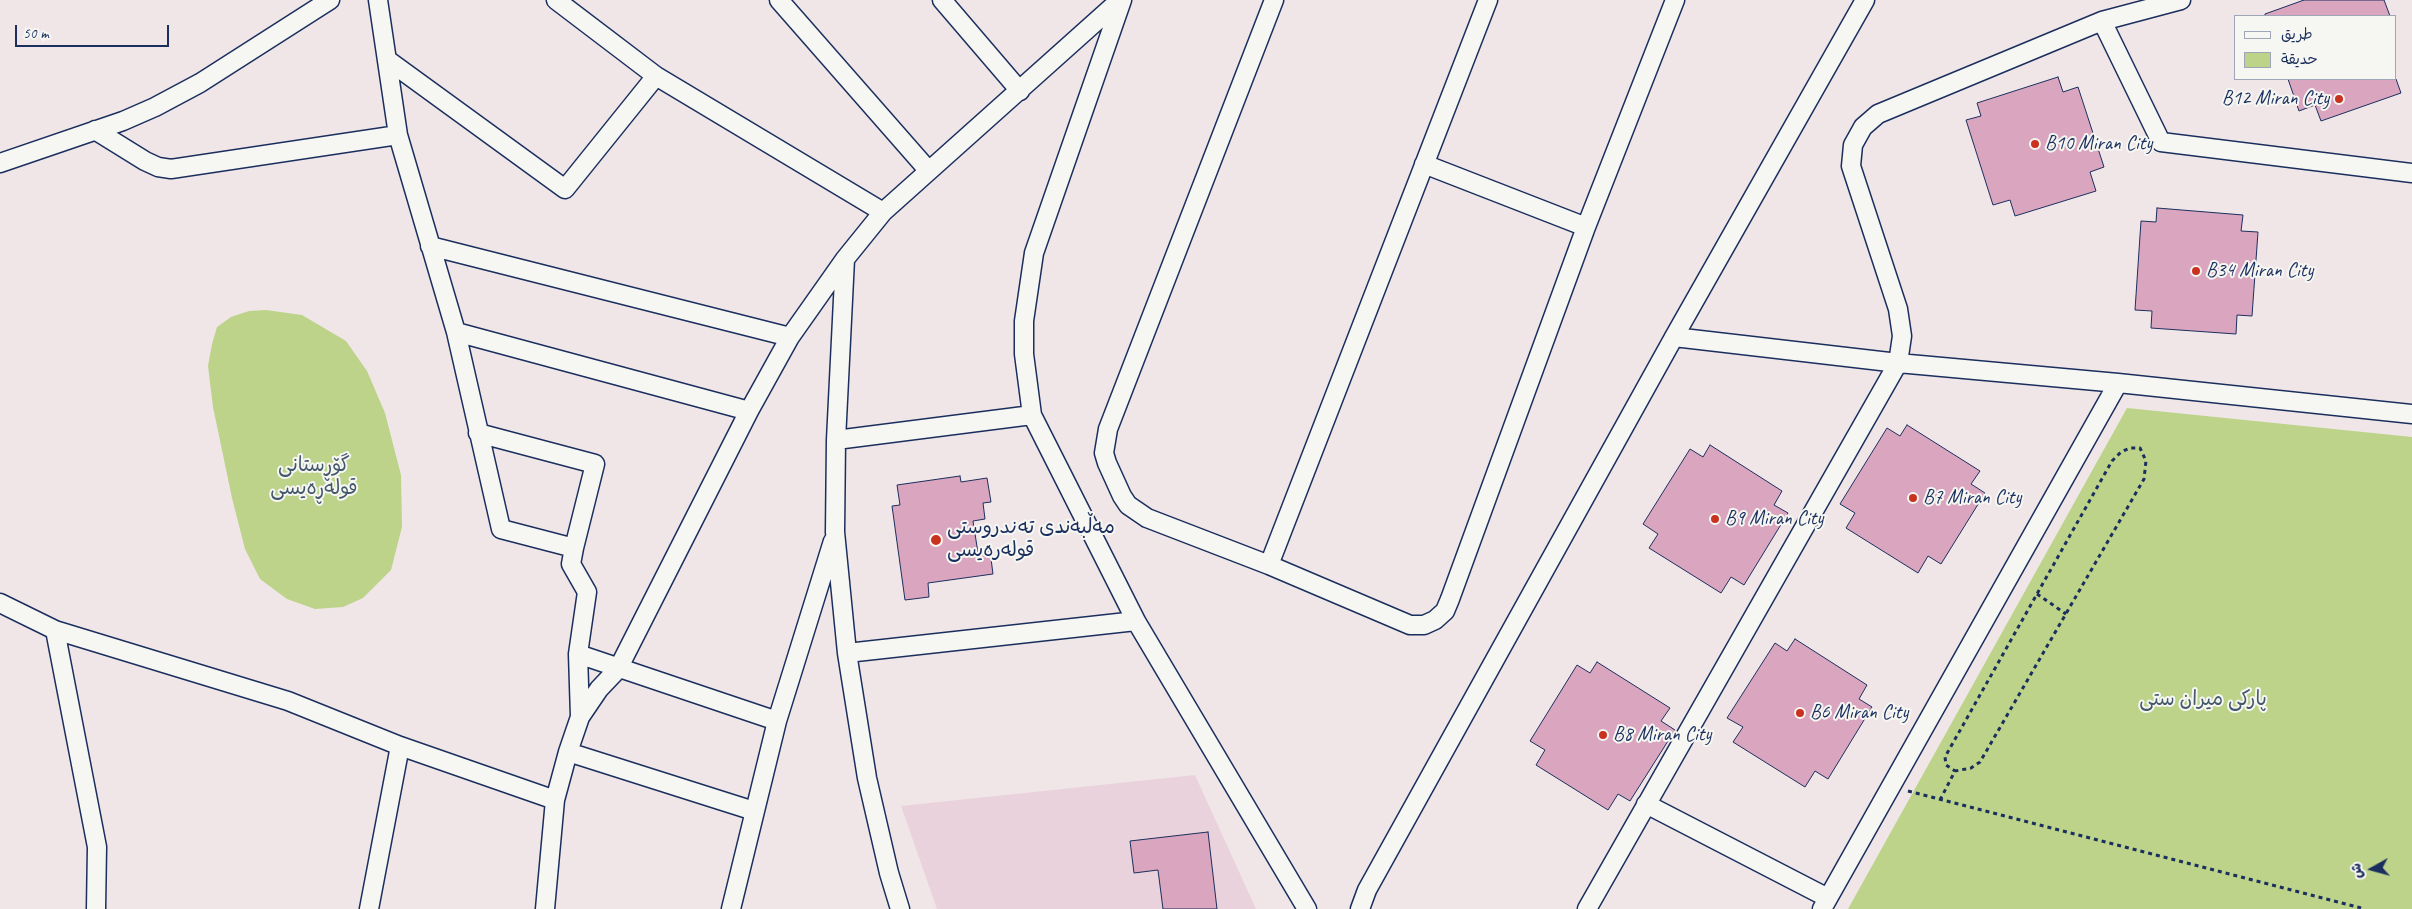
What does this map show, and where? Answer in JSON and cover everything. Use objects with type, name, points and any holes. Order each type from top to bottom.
[{"type":"street","points":[[0,163],[156,107],[200,83],[330,0]]},
{"type":"street","points":[[378,0],[389,61],[398,135],[456,332],[478,433],[502,529],[574,548]]},
{"type":"street","points":[[779,0],[928,170]]},
{"type":"street","points":[[942,0],[1020,90]]},
{"type":"street","points":[[545,909],[555,800],[580,717],[599,689],[618,669],[749,412],[790,337],[845,258],[883,212],[1121,0]]},
{"type":"street","points":[[1121,0],[1034,253],[1024,321],[1024,354],[1032,415],[1136,621],[1307,909]]},
{"type":"street","points":[[1274,0],[1108,429],[1104,453],[1116,485],[1128,505],[1137,512],[1162,525],[1270,565],[1410,625],[1424,625],[1435,620],[1445,611],[1586,227],[1675,0]]},
{"type":"street","points":[[1270,565],[1488,0]]},
{"type":"street","points":[[1360,909],[1367,890],[1674,336],[1865,0]]},
{"type":"street","points":[[1587,909],[1898,363],[1902,336],[1898,309],[1851,166],[1853,145],[1863,127],[1878,114],[2102,21],[2181,0]]},
{"type":"street","points":[[565,2],[656,76],[883,212]]},
{"type":"street","points":[[2102,21],[2161,142],[2412,173]]},
{"type":"street","points":[[389,61],[565,188],[656,76]]},
{"type":"street","points":[[95,130],[145,161],[158,167],[171,168],[398,135]]},
{"type":"street","points":[[1424,164],[1586,227]]},
{"type":"street","points":[[430,246],[790,337]]},
{"type":"street","points":[[845,258],[836,440],[836,532],[847,653],[867,778],[889,873],[900,909]]},
{"type":"street","points":[[456,332],[749,412]]},
{"type":"street","points":[[1674,336],[1898,363],[2118,383],[2412,414]]},
{"type":"street","points":[[1646,804],[1825,904],[2118,383]]},
{"type":"street","points":[[836,440],[1032,415]]},
{"type":"street","points":[[478,433],[595,464],[571,564],[587,592],[578,654],[580,717]]},
{"type":"street","points":[[731,909],[777,721],[836,532]]},
{"type":"street","points":[[0,604],[56,630],[288,701],[400,746],[555,800]]},
{"type":"street","points":[[847,653],[1136,621]]},
{"type":"street","points":[[56,630],[97,848],[96,909]]},
{"type":"street","points":[[578,654],[777,721]]},
{"type":"street","points":[[368,909],[400,746]]},
{"type":"street","points":[[568,752],[754,811]]},
{"type":"path","points":[[2130,448],[2140,448],[2146,460],[2144,479],[2066,614],[1980,762],[1971,768],[1955,771],[1946,765],[1945,757],[2112,461],[2120,452],[2130,448]]},
{"type":"path","points":[[2036,594],[2066,614]]},
{"type":"path","points":[[1940,800],[1955,771]]},
{"type":"path","points":[[1890,787],[2365,909]]},
{"type":"shaded area","points":[[1195,775],[1256,909],[937,909],[901,806]]},
{"type":"green space","name":"گۆڕستانی قولەڕەیسی","points":[[266,310],[302,315],[346,341],[367,371],[385,413],[401,475],[402,527],[391,570],[363,598],[343,607],[315,609],[287,599],[260,579],[245,549],[213,407],[208,366],[217,327],[231,317],[249,311]]},
{"type":"green space","name":"پارکی میران ستی","points":[[2127,408],[2412,437],[2412,909],[1848,909]]},
{"type":"building","points":[[2304,0],[2384,0],[2390,15],[2265,15]]},
{"type":"building","name":"B10 Miran City","points":[[2058,77],[2063,92],[2078,87],[2104,167],[2090,172],[2096,191],[2015,216],[2010,200],[1993,205],[1966,120],[1981,116],[1977,103]]},
{"type":"building","name":"B12 Miran City","points":[[2288,80],[2396,80],[2401,93],[2321,121],[2315,105],[2299,111]]},
{"type":"building","name":"B34 Miran City","points":[[2157,208],[2243,215],[2241,231],[2258,232],[2252,316],[2237,315],[2236,334],[2151,328],[2152,311],[2135,310],[2141,221],[2156,222]]},
{"type":"building","name":"B7 Miran City","points":[[1907,425],[1980,471],[1971,484],[1985,493],[1941,564],[1928,556],[1918,573],[1846,528],[1855,513],[1840,504],[1887,428],[1900,436]]},
{"type":"building","name":"B9 Miran City","points":[[1710,445],[1782,491],[1774,505],[1788,513],[1744,585],[1731,577],[1721,593],[1649,548],[1658,534],[1643,524],[1690,449],[1703,457]]},
{"type":"building","name":"مەڵبەندی تەندروستی قولەرەیسی","points":[[960,476],[961,482],[987,478],[991,502],[983,503],[985,519],[973,521],[978,553],[990,551],[993,574],[928,583],[929,597],[905,600],[892,506],[900,505],[897,485]]},
{"type":"building","name":"B6 Miran City","points":[[1795,639],[1867,685],[1859,699],[1872,707],[1828,779],[1815,771],[1805,787],[1733,742],[1743,727],[1727,718],[1775,643],[1787,651]]},
{"type":"building","name":"B8 Miran City","points":[[1597,662],[1670,708],[1661,721],[1675,730],[1630,801],[1618,794],[1608,810],[1536,765],[1545,750],[1530,741],[1577,665],[1590,673]]},
{"type":"building","points":[[1208,832],[1217,909],[1163,909],[1158,870],[1134,873],[1130,841]]},
{"type":"place","name":"B12 Miran City","points":[[2339,99]]},
{"type":"place","name":"B10 Miran City","points":[[2035,144]]},
{"type":"place","name":"B34 Miran City","points":[[2196,271]]},
{"type":"place","name":"B7 Miran City","points":[[1913,498]]},
{"type":"place","name":"B9 Miran City","points":[[1715,519]]},
{"type":"place","name":"مەڵبەندی تەندروستی قولەرەیسی","points":[[936,540]]},
{"type":"place","name":"B6 Miran City","points":[[1800,713]]},
{"type":"place","name":"B8 Miran City","points":[[1603,735]]}]
